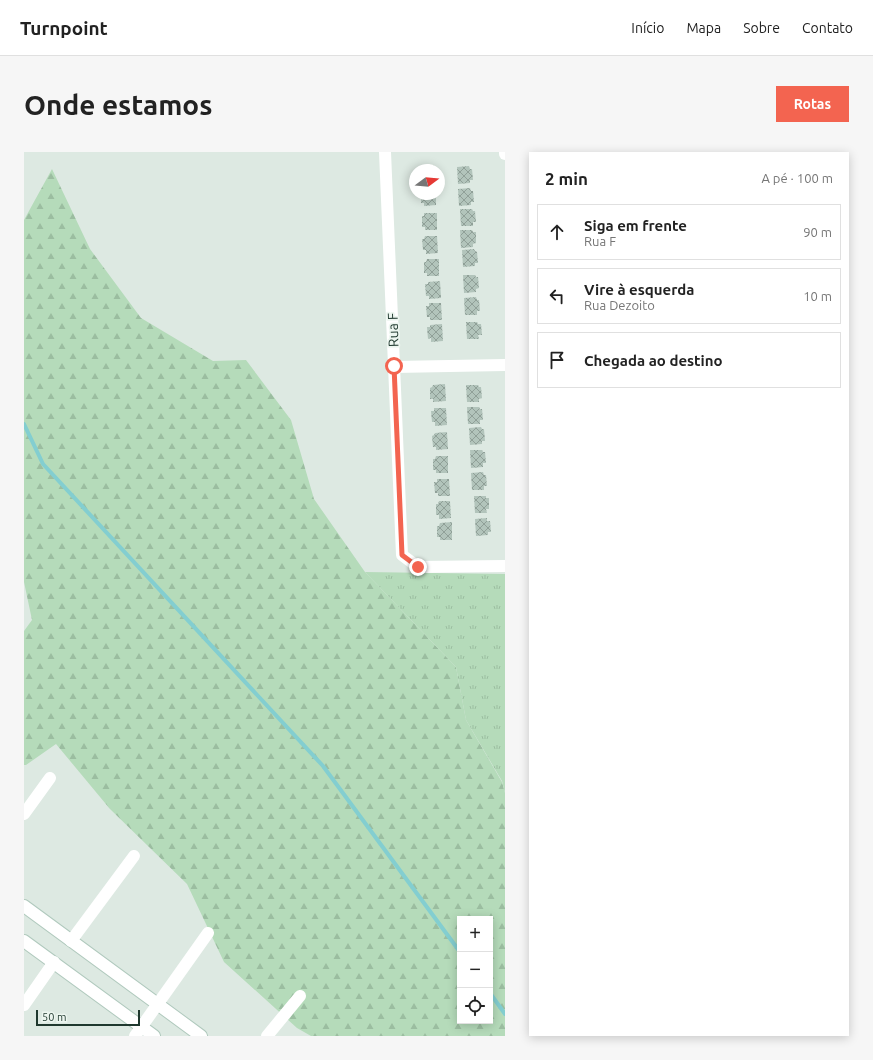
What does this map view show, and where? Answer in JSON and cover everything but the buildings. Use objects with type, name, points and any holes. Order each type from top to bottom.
[{"type":"street","name":"Rua F","points":[[385,152],[402,555],[418,567],[505,566]]},
{"type":"street","points":[[394,366],[505,365]]},
{"type":"street","points":[[24,814],[50,778]]},
{"type":"street","points":[[71,941],[134,856]]},
{"type":"street","points":[[24,906],[201,1036]]},
{"type":"street","points":[[138,1032],[208,933]]},
{"type":"street","points":[[24,941],[54,962],[138,1032],[154,1036]]},
{"type":"street","points":[[24,1005],[54,962]]},
{"type":"street","points":[[267,1036],[300,996]]},
{"type":"green space","points":[[52,169],[90,249],[141,318],[213,361],[246,360],[291,420],[314,499],[365,572],[456,667],[466,720],[502,782],[505,793],[505,1036],[311,1036],[297,1028],[224,962],[187,884],[110,809],[56,744],[24,765],[24,631],[32,620],[24,582],[24,220]]},
{"type":"green space","points":[[365,572],[505,574],[505,793],[502,781],[466,720],[456,667]]},
{"type":"waterway","points":[[24,424],[43,464],[323,766],[457,948]]},
{"type":"waterway","points":[[493,997],[505,1014]]},
{"type":"route","points":[[394,366],[402,555],[418,567]]}]
